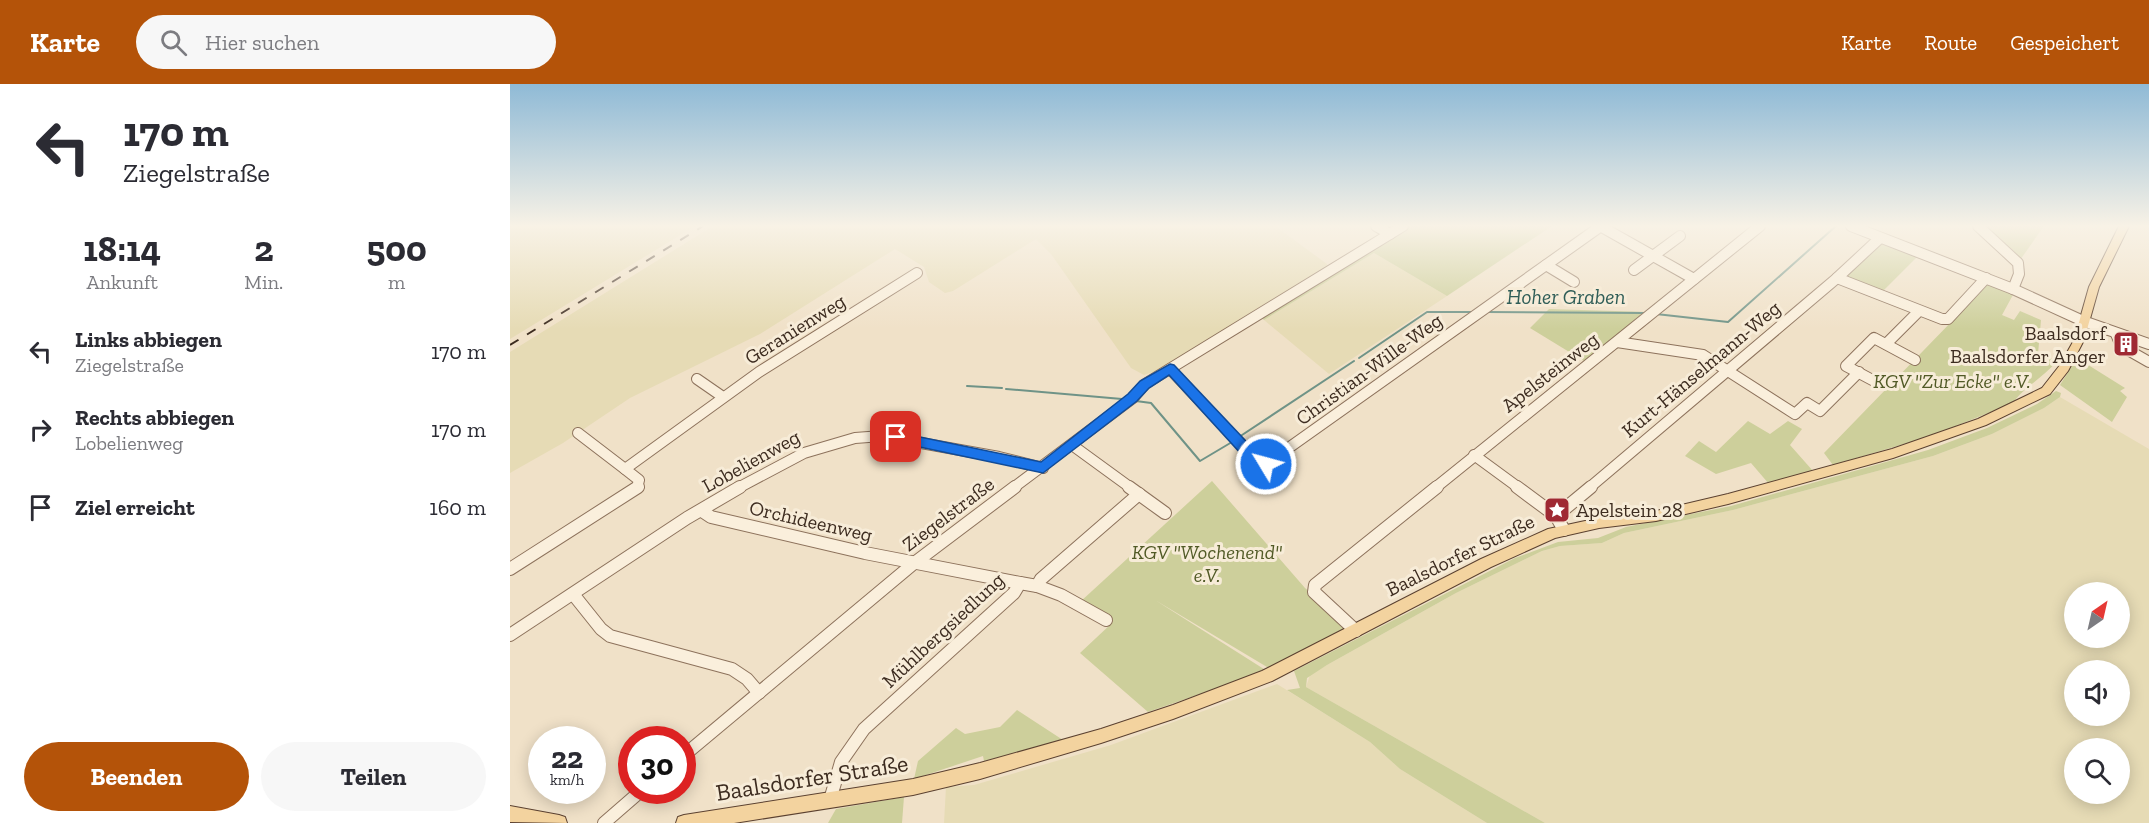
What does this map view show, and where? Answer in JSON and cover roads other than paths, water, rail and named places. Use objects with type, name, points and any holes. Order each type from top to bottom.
[{"type":"main road","name":"Baalsdorfer Straße","points":[[684,823],[892,791],[1050,751],[1173,712],[1267,676],[1535,540],[1564,530],[1656,516],[1718,501],[1893,453],[1982,422],[2046,391],[2064,368],[2075,347],[2094,287],[2107,260]]},
{"type":"main road","points":[[510,814],[559,823]]},
{"type":"street","name":"Ziegelstraße","points":[[696,745],[913,564],[1043,468],[1132,398],[1145,384],[1347,260]]},
{"type":"street","name":"Christian-Wille-Weg","points":[[1170,369],[1258,463],[1266,464],[1552,260]]},
{"type":"street","points":[[1634,270],[1647,260]]},
{"type":"street","points":[[1661,260],[1694,279]]},
{"type":"street","name":"Apelsteinweg","points":[[1356,631],[1314,592],[1315,585],[1717,260]]},
{"type":"street","name":"Kurt-Hänselmann-Weg","points":[[1556,516],[1856,260]]},
{"type":"street","points":[[1940,260],[2013,289],[2117,338],[2149,344]]},
{"type":"street","points":[[2013,289],[2019,274],[2018,263],[2015,260]]},
{"type":"street","points":[[1546,265],[1571,284],[1582,275]]},
{"type":"street","name":"Geranienweg","points":[[625,469],[723,397],[916,273]]},
{"type":"street","points":[[1837,278],[1936,318],[1948,319],[1986,278]]},
{"type":"street","points":[[1886,344],[1919,311]]},
{"type":"street","points":[[1878,383],[1846,366],[1874,338],[1915,360]]},
{"type":"street","points":[[2117,338],[2123,348],[2149,362]]},
{"type":"street","points":[[1617,342],[1695,352],[1794,414],[1807,403],[1820,411],[1859,372]]},
{"type":"street","points":[[697,379],[723,397]]},
{"type":"street","points":[[510,570],[639,486],[639,480],[578,434]]},
{"type":"street","name":"Lobelienweg","points":[[510,635],[687,518],[791,457],[823,445],[862,437],[898,437],[1043,468]]},
{"type":"street","points":[[1072,445],[1165,513]]},
{"type":"street","points":[[1474,455],[1556,516],[1564,530]]},
{"type":"street","name":"Mühlbergsiedlung","points":[[831,800],[842,762],[856,739],[1014,593],[1020,583],[1037,586],[1041,579],[1139,494]]},
{"type":"street","name":"Orchideenweg","points":[[702,511],[711,517],[775,534],[913,564],[1020,583]]},
{"type":"street","points":[[1037,586],[1061,594],[1106,620]]},
{"type":"street","points":[[573,594],[602,630],[610,636],[732,669],[740,673],[759,693]]},
{"type":"street","points":[[604,823],[626,804]]},
{"type":"waterway","name":"Hoher Graben","points":[[1656,314],[1728,322],[1797,260]]},
{"type":"waterway","name":"Hoher Graben","points":[[1359,358],[1427,312],[1474,312]]},
{"type":"waterway","name":"Hoher Graben","points":[[1487,312],[1644,313]]},
{"type":"waterway","name":"Hoher Graben","points":[[1239,437],[1354,361]]},
{"type":"waterway","name":"Hoher Graben","points":[[967,386],[1002,388]]},
{"type":"waterway","name":"Hoher Graben","points":[[1006,389],[1122,399]]},
{"type":"waterway","name":"Hoher Graben","points":[[1136,401],[1151,403],[1200,461],[1232,442]]},
{"type":"railway","points":[[510,345],[647,260]]},
{"type":"place","name":"Baalsdorf Baalsdorfer Anger","points":[[2126,344]]},
{"type":"place","name":"Apelstein 28","points":[[1557,510]]},
{"type":"park label","name":"KGV \"Zur Ecke\" e.V.","points":[[1952,381]]},
{"type":"park label","name":"KGV \"Wochenend\" e.V.","points":[[1207,564]]}]
